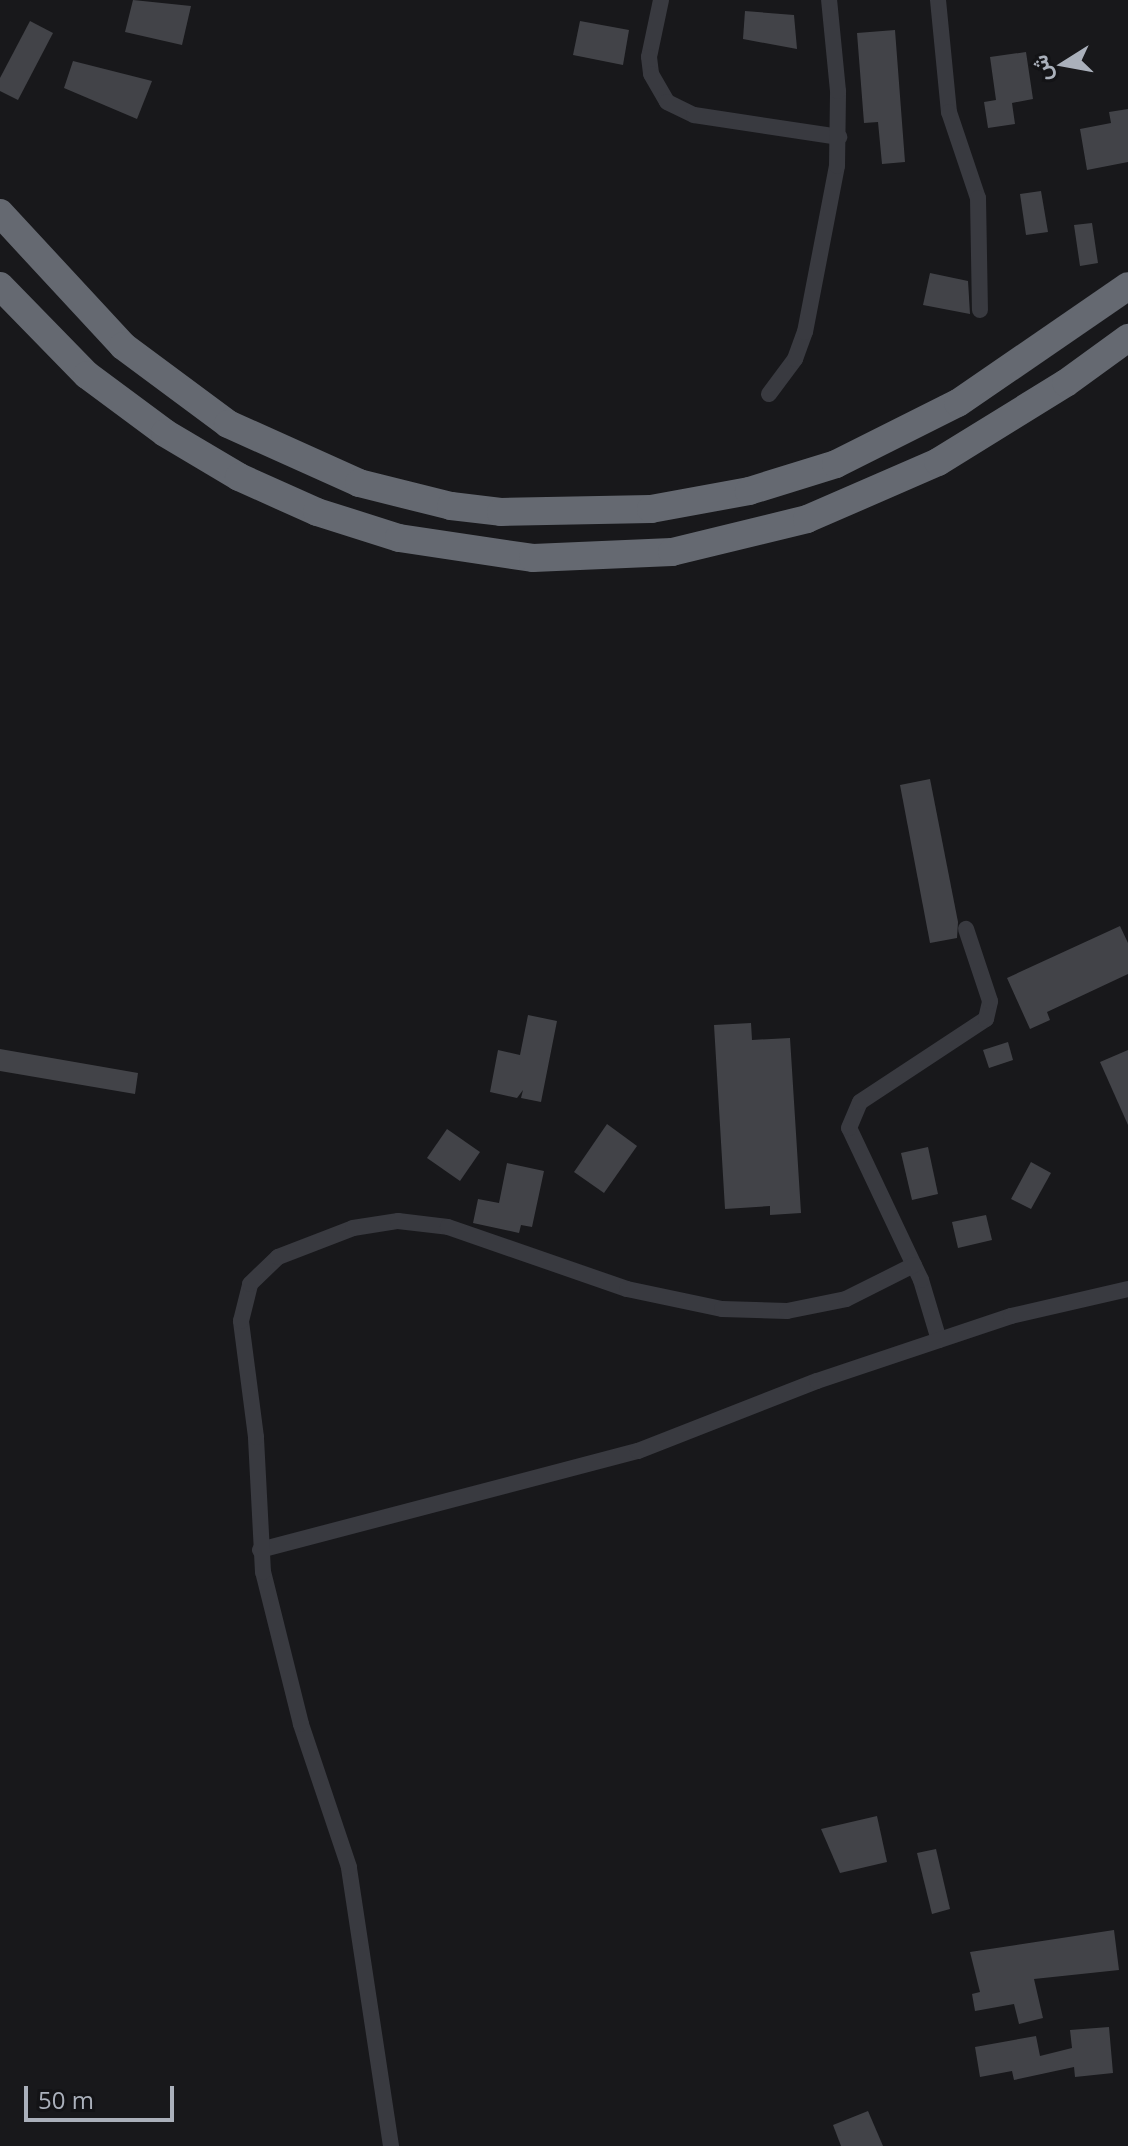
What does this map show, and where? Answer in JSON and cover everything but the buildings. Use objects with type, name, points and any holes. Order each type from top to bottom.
[{"type":"highway","points":[[0,213],[123,346],[228,424],[359,483],[451,506],[501,512],[651,509],[749,491],[836,464],[958,403],[1128,286]]},
{"type":"highway","points":[[0,286],[87,375],[165,433],[239,477],[317,512],[399,538],[533,558],[672,552],[807,519],[938,462],[1066,383],[1128,338]]},
{"type":"street","points":[[661,0],[649,57],[657,89],[667,102],[703,117],[839,137]]},
{"type":"street","points":[[769,394],[795,359],[805,332],[839,137],[829,0]]},
{"type":"street","points":[[938,0],[947,101],[978,198],[980,310]]},
{"type":"street","points":[[939,1340],[914,1265],[851,1138],[851,1119],[868,1096],[986,1019],[990,1001],[966,929]]},
{"type":"street","points":[[391,2146],[349,1867],[298,1711],[260,1550],[256,1437],[242,1308],[258,1273],[278,1257],[374,1223],[421,1221],[627,1289],[693,1305],[754,1311],[846,1299],[914,1265]]},
{"type":"street","points":[[260,1550],[638,1451],[817,1381],[1011,1316],[1128,1289]]}]
